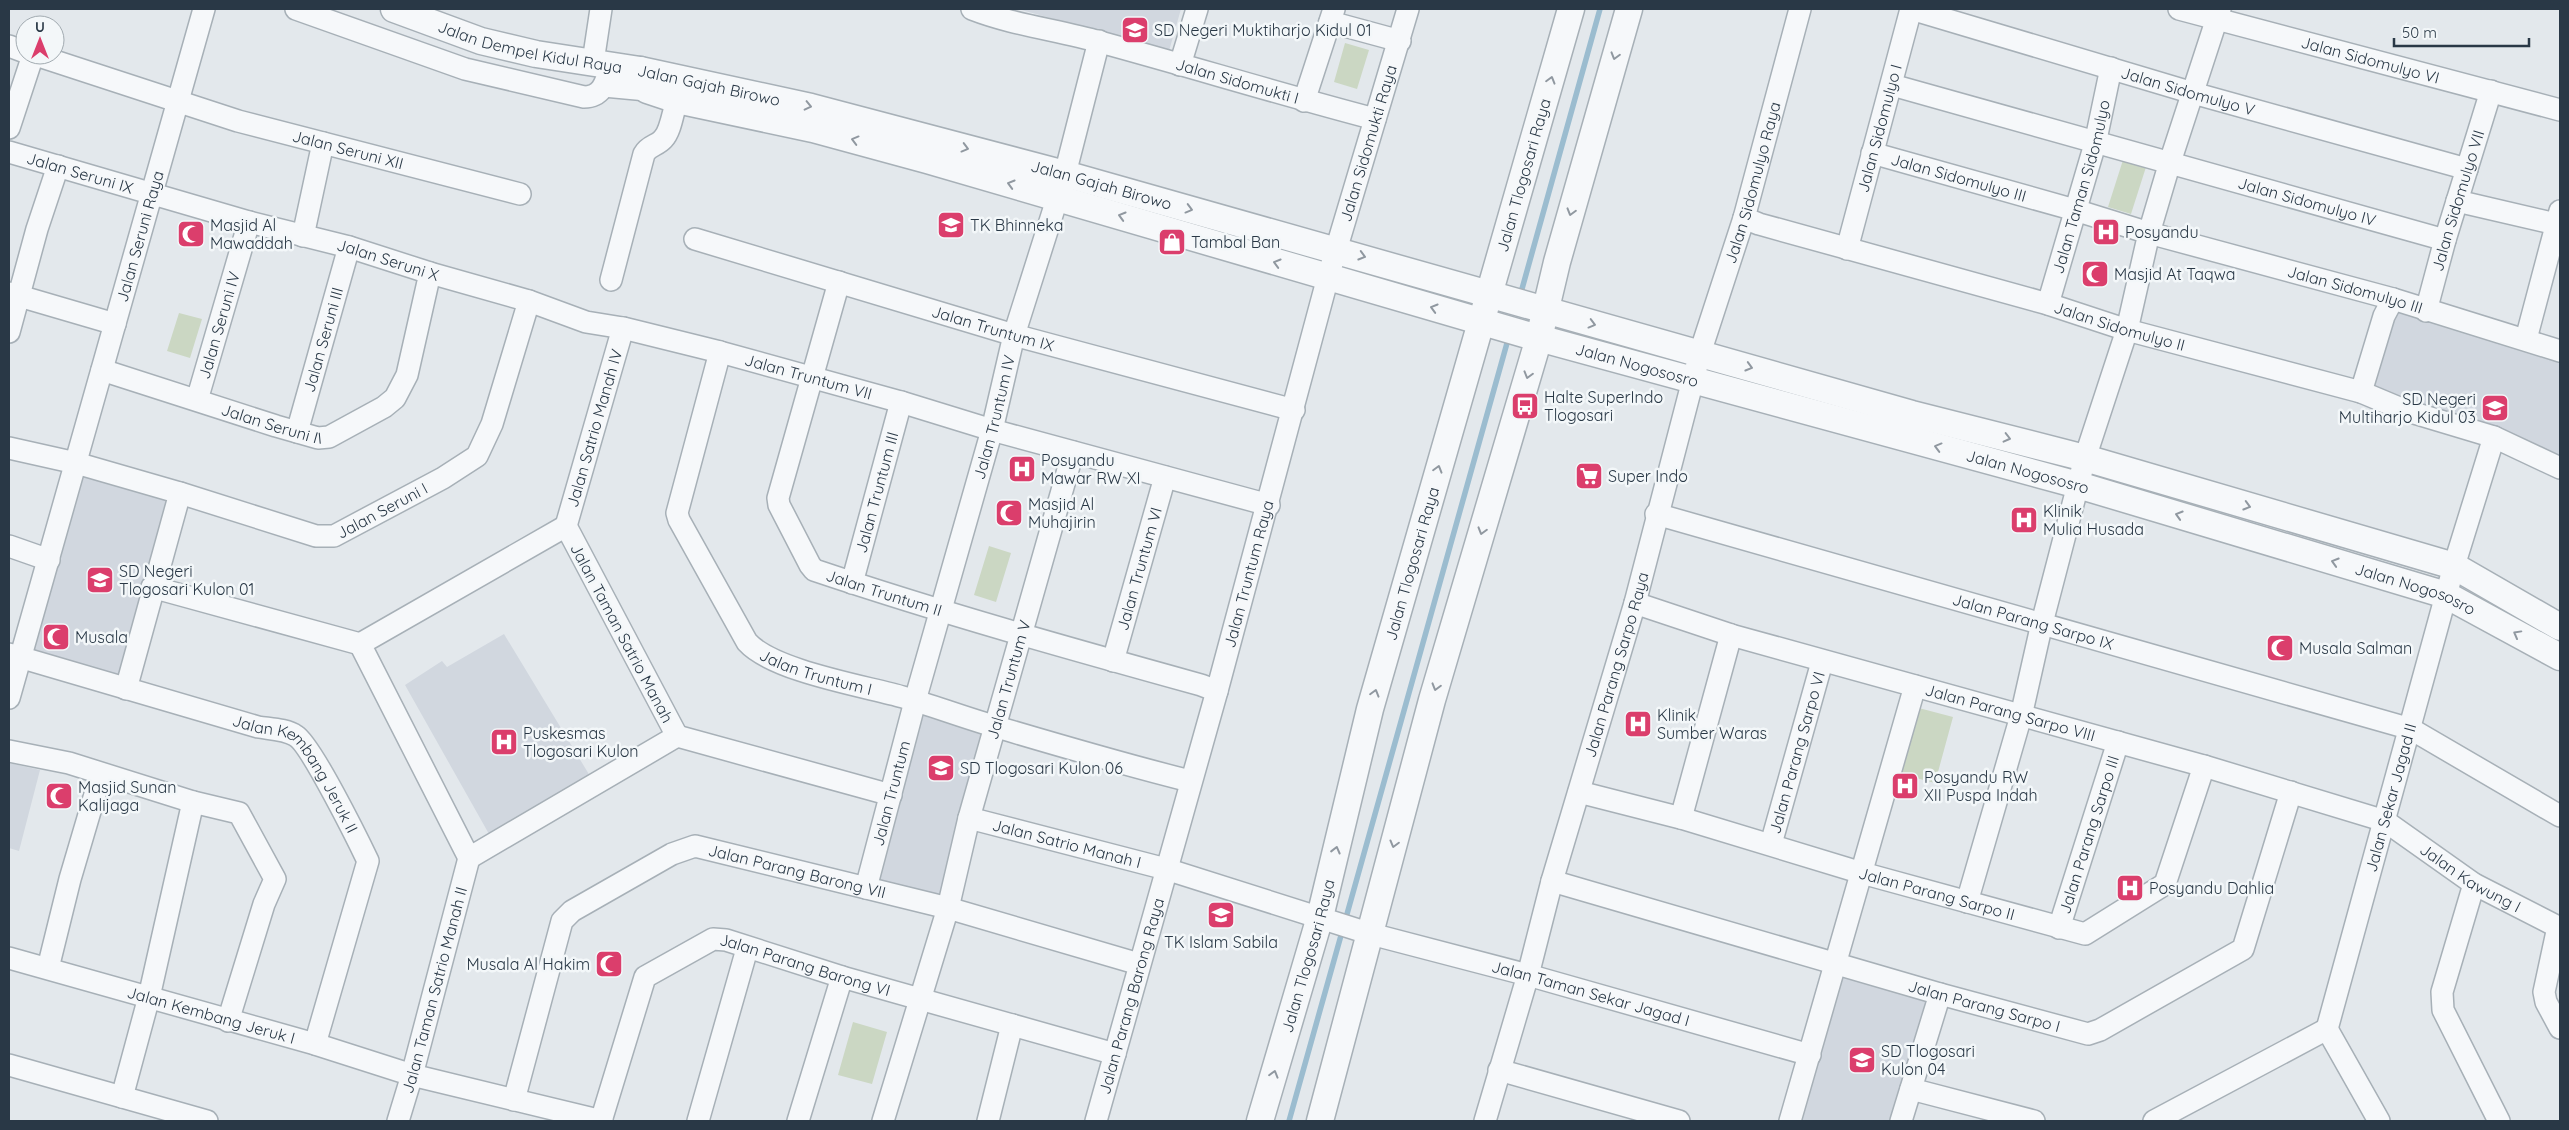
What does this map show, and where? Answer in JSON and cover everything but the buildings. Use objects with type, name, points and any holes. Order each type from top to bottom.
[{"type":"street","name":"Jalan Seruni Raya","points":[[9,698],[14,656],[49,560],[204,9]]},
{"type":"street","points":[[296,9],[466,69],[584,97],[594,97],[603,71],[601,9]]},
{"type":"street","name":"Jalan Dempel Kidul Raya","points":[[394,9],[481,42],[644,80]]},
{"type":"street","name":"Jalan Sidomukti I","points":[[972,9],[994,13],[1304,100],[1375,118]]},
{"type":"street","points":[[1180,65],[1197,9]]},
{"type":"street","name":"Jalan Sidomukti Raya","points":[[1328,277],[1408,9]]},
{"type":"street","name":"Jalan Tlogosari Raya","points":[[1260,1121],[1325,918],[1370,709],[1491,295],[1571,9]]},
{"type":"street","points":[[1320,1121],[1367,932],[1531,336],[1628,9]]},
{"type":"street","name":"Jalan Sidomulyo Raya","points":[[1700,353],[1744,218],[1800,9]]},
{"type":"street","name":"Jalan Sidomulyo V","points":[[1911,9],[2193,93],[2468,169]]},
{"type":"street","name":"Jalan Sidomulyo I","points":[[1847,249],[1911,9]]},
{"type":"street","name":"Jalan Sidomulyo VI","points":[[2179,9],[2218,14],[2560,110]]},
{"type":"street","points":[[1967,902],[2020,716],[2085,458],[2127,330],[2149,233],[2170,162],[2218,14]]},
{"type":"street","points":[[1304,100],[1332,15],[1400,41]]},
{"type":"street","points":[[1062,186],[1099,42]]},
{"type":"street","name":"Jalan Seruni XII","points":[[65,64],[238,121],[520,194]]},
{"type":"street","points":[[9,128],[31,65]]},
{"type":"street","name":"Jalan Taman Sidomulyo","points":[[2048,304],[2095,144],[2111,68]]},
{"type":"street","name":"Jalan Gajah Birowo","points":[[644,80],[677,100],[811,106],[929,150],[1062,186],[1337,249],[1444,279],[1491,295]]},
{"type":"street","name":"Jalan Gajah Birowo","points":[[644,80],[746,104]]},
{"type":"street","points":[[1892,85],[2095,144]]},
{"type":"street","name":"Jalan Sidomulyo VII","points":[[2426,311],[2445,240],[2490,91]]},
{"type":"street","points":[[611,280],[644,154],[648,147],[661,141],[666,135],[677,100]]},
{"type":"street","points":[[302,236],[323,143]]},
{"type":"street","name":"Jalan Sidomulyo IV","points":[[2095,144],[2170,162],[2445,240]]},
{"type":"street","name":"Jalan Seruni IX","points":[[9,152],[151,192]]},
{"type":"street","name":"Jalan Sidomulyo III","points":[[1872,153],[2075,210],[2149,233],[2393,299],[2426,311],[2526,339],[2560,351]]},
{"type":"street","points":[[9,332],[14,295],[58,166]]},
{"type":"street","name":"Jalan Gajah Birowo","points":[[1062,186],[1328,277],[1483,322]]},
{"type":"street","name":"Jalan Truntum IV","points":[[915,701],[992,430],[1014,335],[1062,186]]},
{"type":"street","name":"Jalan Seruni X","points":[[151,192],[249,222],[349,247],[430,273],[529,300],[586,322],[623,328]]},
{"type":"street","points":[[2457,201],[2558,218],[2526,339]]},
{"type":"street","name":"Jalan Sidomulyo II","points":[[1744,218],[1847,249],[2048,304],[2127,330],[2360,392],[2404,410],[2494,437],[2560,468]]},
{"type":"street","name":"Jalan Seruni IV","points":[[197,400],[249,222]]},
{"type":"street","name":"Jalan Truntum IX","points":[[695,239],[1014,335],[1294,410]]},
{"type":"street","name":"Jalan Seruni III","points":[[298,432],[349,247]]},
{"type":"street","name":"Jalan Seruni II","points":[[102,370],[318,438],[329,437],[384,407],[395,398],[407,375],[430,273]]},
{"type":"street","name":"Jalan Truntum Raya","points":[[1166,869],[1269,505],[1328,277]]},
{"type":"street","name":"Jalan Truntum II","points":[[839,282],[780,492],[778,505],[814,570],[1021,636],[1201,685],[1217,692]]},
{"type":"street","points":[[14,295],[115,324]]},
{"type":"street","name":"Jalan Nogososro","points":[[1491,295],[1912,414],[2085,458],[2454,566],[2560,627]]},
{"type":"street","points":[[2360,392],[2384,316],[2393,299]]},
{"type":"street","name":"Jalan Seruni I","points":[[9,448],[76,463],[327,537],[334,536],[443,478],[477,456],[492,424],[529,300]]},
{"type":"street","name":"Jalan Nogososro","points":[[1483,322],[2078,485],[2446,595],[2560,657]]},
{"type":"street","name":"Jalan Truntum VII","points":[[623,328],[812,377],[992,430],[1269,505]]},
{"type":"street","name":"Jalan Satrio Manah IV","points":[[566,526],[623,328]]},
{"type":"street","name":"Jalan Truntum I","points":[[720,352],[677,507],[679,520],[747,642],[755,650],[772,659],[856,687],[915,701],[995,726],[1190,781]]},
{"type":"street","name":"Jalan Parang Sarpo Raya","points":[[1485,1121],[1528,975],[1552,881],[1635,603],[1656,514],[1700,353]]},
{"type":"street","name":"Jalan Truntum III","points":[[852,583],[901,402]]},
{"type":"street","name":"Jalan Sekar Jagad II","points":[[2327,1029],[2411,729],[2454,566],[2494,437]]},
{"type":"street","name":"Jalan Truntum V","points":[[883,1121],[948,908],[969,818],[1073,452]]},
{"type":"street","name":"Jalan Truntum VI","points":[[1112,661],[1165,477]]},
{"type":"street","points":[[126,689],[152,587],[180,493]]},
{"type":"street","name":"Jalan Parang Sarpo IX","points":[[1656,514],[2411,729],[2560,816]]},
{"type":"street","name":"Jalan Taman Satrio Manah","points":[[360,644],[566,526],[677,736],[469,858]]},
{"type":"street","points":[[9,546],[49,560]]},
{"type":"street","points":[[152,587],[360,644],[469,858]]},
{"type":"street","name":"Jalan Parang Sarpo VIII","points":[[1635,603],[1730,635],[1822,662],[2204,766],[2385,821]]},
{"type":"street","points":[[1681,818],[1730,635]]},
{"type":"street","name":"Jalan Kembang Jeruk II","points":[[14,656],[258,727],[296,735],[301,739],[356,835],[368,861],[315,1044]]},
{"type":"street","name":"Jalan Parang Sarpo VI","points":[[1771,844],[1822,662]]},
{"type":"street","points":[[1790,1121],[1915,686]]},
{"type":"street","name":"Jalan Truntum","points":[[866,888],[915,701]]},
{"type":"street","points":[[677,736],[891,795]]},
{"type":"street","name":"Jalan Parang Sarpo III","points":[[2059,928],[2118,742]]},
{"type":"street","points":[[9,751],[69,763],[101,774],[168,792],[193,802],[239,813],[275,878],[264,904],[228,1021]]},
{"type":"street","name":"Jalan Parang Sarpo II","points":[[1579,792],[1681,818],[1862,873],[2079,934],[2090,933],[2165,884],[2204,766]]},
{"type":"street","points":[[48,968],[70,879],[101,774]]},
{"type":"street","name":"Jalan Parang Sarpo I","points":[[1552,881],[1940,994],[2088,1034],[2100,1030],[2243,949],[2291,792]]},
{"type":"street","points":[[122,1097],[149,997],[193,802]]},
{"type":"street","name":"Jalan Satrio Manah I","points":[[969,818],[1166,869],[1325,918]]},
{"type":"street","name":"Jalan Kawung I","points":[[2385,821],[2474,884],[2559,927]]},
{"type":"street","name":"Jalan Parang Barong VII","points":[[514,1100],[562,921],[572,911],[672,854],[695,846],[948,908],[1139,964]]},
{"type":"street","name":"Jalan Taman Satrio Manah II","points":[[398,1121],[412,1075],[469,858]]},
{"type":"street","name":"Jalan Parang Barong Raya","points":[[1096,1121],[1166,869]]},
{"type":"street","points":[[2474,884],[2442,992],[2443,1010],[2500,1121]]},
{"type":"street","name":"Jalan Taman Sekar Jagad I","points":[[1325,918],[1367,932],[1528,975],[1810,1056]]},
{"type":"street","points":[[2559,927],[2544,992],[2546,1002],[2560,1028]]},
{"type":"street","name":"Jalan Parang Barong VI","points":[[601,1121],[645,977],[713,939],[726,940],[747,949],[842,977],[922,998],[1115,1054]]},
{"type":"street","points":[[698,1121],[747,949]]},
{"type":"street","name":"Jalan Kembang Jeruk I","points":[[9,958],[315,1044],[412,1075],[601,1121]]},
{"type":"street","points":[[798,1121],[842,977]]},
{"type":"street","points":[[1901,1121],[1940,994]]},
{"type":"street","points":[[988,1121],[1012,1024]]},
{"type":"street","points":[[2154,1121],[2181,1115],[2327,1029],[2379,1121]]},
{"type":"street","points":[[9,1065],[207,1121]]},
{"type":"street","points":[[1499,1070],[1679,1121]]},
{"type":"street","points":[[1911,1089],[2034,1121]]},
{"type":"shaded area","name":"SD Negeri Muktiharjo Kidul 01","points":[[1018,9],[1181,9],[1169,51]]},
{"type":"shaded area","name":"SD Negeri Multiharjo Kidul 03","points":[[2395,309],[2560,355],[2560,464],[2367,385]]},
{"type":"shaded area","name":"SD Negeri Tlogosari Kulon 01","points":[[81,469],[174,496],[126,681],[28,653]]},
{"type":"shaded area","name":"Puskesmas Tlogosari Kulon","points":[[504,634],[590,776],[489,834],[405,685],[442,661],[447,667]]},
{"type":"shaded area","name":"SD Tlogosari Kulon 06","points":[[921,708],[987,730],[940,900],[875,883]]},
{"type":"shaded area","points":[[9,763],[40,770],[19,851],[9,848]]},
{"type":"shaded area","name":"SD Tlogosari Kulon 04","points":[[1836,974],[1929,999],[1896,1121],[1795,1121]]},
{"type":"green space","points":[[1345,43],[1369,50],[1357,89],[1334,82]]},
{"type":"green space","points":[[2123,160],[2146,167],[2131,214],[2108,207]]},
{"type":"green space","points":[[179,313],[202,319],[190,358],[167,351]]},
{"type":"green space","points":[[989,546],[1011,553],[996,602],[974,595]]},
{"type":"green space","points":[[1915,707],[1953,717],[1935,783],[1897,773]]},
{"type":"green space","points":[[853,1022],[887,1032],[872,1084],[838,1075]]},
{"type":"waterway","points":[[1520,296],[1600,9]]},
{"type":"waterway","points":[[1289,1121],[1509,336]]},
{"type":"place","name":"SD Negeri Muktiharjo Kidul 01","points":[[1135,30]]},
{"type":"place","name":"TK Bhinneka","points":[[951,225]]},
{"type":"place","name":"Posyandu","points":[[2106,232]]},
{"type":"place","name":"Masjid Al Mawaddah","points":[[191,234]]},
{"type":"place","name":"Tambal Ban","points":[[1172,242]]},
{"type":"place","name":"Masjid At Taqwa","points":[[2095,274]]},
{"type":"place","name":"Halte SuperIndo Tlogosari","points":[[1525,406]]},
{"type":"place","name":"SD Negeri Multiharjo Kidul 03","points":[[2495,408]]},
{"type":"place","name":"Posyandu Mawar RW XI","points":[[1022,469]]},
{"type":"place","name":"Super Indo","points":[[1589,476]]},
{"type":"place","name":"Masjid Al Muhajirin","points":[[1009,513]]},
{"type":"place","name":"Klinik Mulia Husada","points":[[2024,520]]},
{"type":"place","name":"SD Negeri Tlogosari Kulon 01","points":[[100,580]]},
{"type":"place","name":"Musala","points":[[56,637]]},
{"type":"place","name":"Musala Salman","points":[[2280,648]]},
{"type":"place","name":"Klinik Sumber Waras","points":[[1638,724]]},
{"type":"place","name":"Puskesmas Tlogosari Kulon","points":[[504,742]]},
{"type":"place","name":"SD Tlogosari Kulon 06","points":[[941,768]]},
{"type":"place","name":"Posyandu RW XII Puspa Indah","points":[[1905,786]]},
{"type":"place","name":"Masjid Sunan Kalijaga","points":[[59,796]]},
{"type":"place","name":"Posyandu Dahlia","points":[[2130,888]]},
{"type":"place","name":"TK Islam Sabila","points":[[1221,915]]},
{"type":"place","name":"Musala Al Hakim","points":[[609,964]]},
{"type":"place","name":"SD Tlogosari Kulon 04","points":[[1862,1060]]}]
